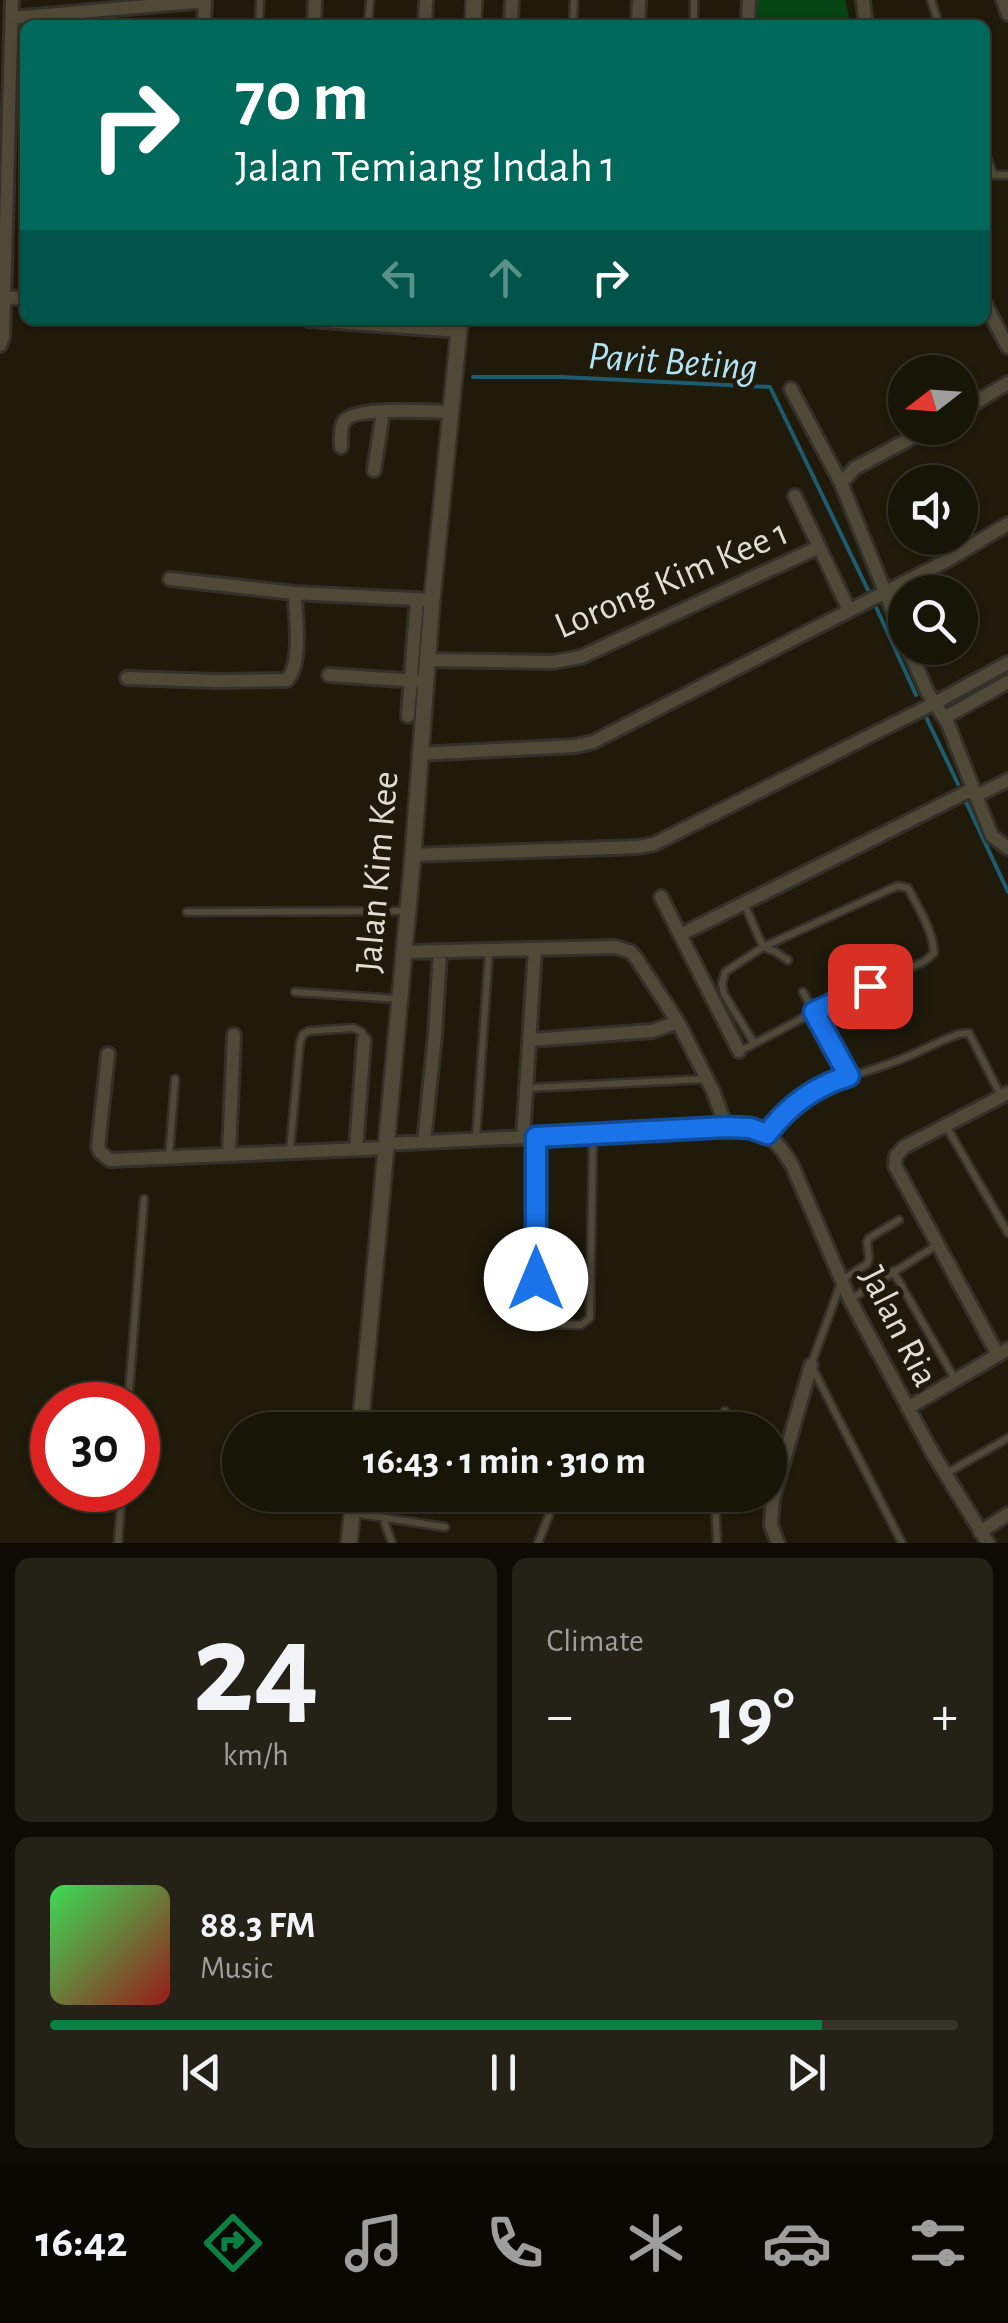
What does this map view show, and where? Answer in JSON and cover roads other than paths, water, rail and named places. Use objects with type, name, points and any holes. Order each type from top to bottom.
[{"type":"street","points":[[0,345],[12,0]]},
{"type":"street","points":[[12,18],[205,0]]},
{"type":"street","points":[[1003,0],[1008,14]]},
{"type":"street","points":[[8,186],[20,187]]},
{"type":"street","points":[[3,297],[20,298]]},
{"type":"street","points":[[990,313],[1007,343]]},
{"type":"street","points":[[435,325],[460,326]]},
{"type":"street","name":"Jalan Kim Kee","points":[[362,1412],[413,855],[419,754],[418,681],[427,660],[424,600],[460,326]]},
{"type":"street","points":[[978,401],[1008,383]]},
{"type":"street","points":[[791,389],[841,483],[873,598],[888,619]]},
{"type":"street","points":[[374,470],[383,412]]},
{"type":"street","points":[[340,447],[342,424],[350,416],[451,412]]},
{"type":"street","points":[[841,483],[855,468],[898,445]]},
{"type":"street","points":[[796,496],[849,610]]},
{"type":"street","points":[[419,754],[594,742],[1008,524]]},
{"type":"street","name":"Lorong Kim Kee 1","points":[[427,660],[568,660],[819,547]]},
{"type":"street","points":[[170,579],[295,594],[424,600],[418,681],[408,716]]},
{"type":"street","points":[[127,678],[287,680],[296,663],[295,594]]},
{"type":"street","points":[[413,855],[654,844],[1008,663]]},
{"type":"street","points":[[915,665],[927,691],[926,707]]},
{"type":"street","points":[[329,675],[418,681]]},
{"type":"street","points":[[944,718],[1008,682]]},
{"type":"street","points":[[926,707],[944,718],[967,793],[992,836],[1008,848]]},
{"type":"street","points":[[680,935],[967,793],[1008,780]]},
{"type":"street","points":[[661,897],[742,1049]]},
{"type":"street","points":[[403,952],[624,948],[636,958],[678,1022],[726,1127]]},
{"type":"street","points":[[536,950],[527,1088],[536,1314],[541,1320]]},
{"type":"street","points":[[424,1142],[440,952]]},
{"type":"street","points":[[530,1040],[652,1031],[678,1022]]},
{"type":"street","points":[[229,1153],[234,1034]]},
{"type":"street","points":[[356,1149],[364,1040]]},
{"type":"street","points":[[108,1054],[98,1147],[110,1160],[726,1127],[750,1128],[767,1134]]},
{"type":"street","points":[[908,1408],[1003,1352],[937,1244],[895,1166],[896,1156],[904,1147],[1006,1099]]},
{"type":"street","name":"Jalan Ria","points":[[767,1134],[792,1165],[850,1300],[984,1537]]},
{"type":"street","points":[[778,1543],[771,1525],[773,1498],[811,1364]]},
{"type":"street","points":[[349,1543],[352,1513]]},
{"type":"street","points":[[984,1537],[1008,1514]]},
{"type":"lane","points":[[742,1049],[929,958],[934,944],[908,888],[897,886],[763,947],[726,972],[724,994],[754,1043]]},
{"type":"lane","points":[[744,902],[763,947],[788,960]]},
{"type":"lane","points":[[188,912],[407,911]]},
{"type":"lane","points":[[476,1140],[488,951]]},
{"type":"lane","points":[[295,992],[399,998]]},
{"type":"lane","points":[[803,992],[849,1076]]},
{"type":"lane","points":[[290,1151],[303,1034],[353,1028],[362,1032],[364,1040]]},
{"type":"lane","points":[[767,1134],[811,1091],[958,1034],[969,1033],[1006,1099]]},
{"type":"lane","points":[[527,1088],[706,1078]]},
{"type":"lane","points":[[169,1157],[175,1079]]},
{"type":"lane","points":[[946,1126],[1008,1234]]},
{"type":"lane","points":[[541,1320],[548,1324],[582,1325],[590,1318],[594,1134]]},
{"type":"lane","points":[[130,1382],[144,1199]]},
{"type":"lane","points":[[899,1220],[869,1238],[867,1264],[842,1280],[811,1364],[902,1543]]},
{"type":"lane","points":[[850,1300],[937,1244]]},
{"type":"lane","points":[[893,1271],[956,1380]]},
{"type":"lane","points":[[946,1474],[1008,1438]]},
{"type":"lane","points":[[118,1543],[120,1512]]},
{"type":"lane","points":[[538,1543],[550,1512]]},
{"type":"lane","points":[[716,1512],[717,1543]]},
{"type":"lane","points":[[352,1513],[446,1527]]},
{"type":"lane","points":[[383,1518],[392,1543]]},
{"type":"waterway","name":"Parit Beting","points":[[473,377],[770,387],[868,590]]},
{"type":"waterway","name":"Parit Beting","points":[[876,607],[916,695]]},
{"type":"waterway","name":"Parit Beting","points":[[925,715],[958,784]]},
{"type":"waterway","name":"Parit Beting","points":[[965,800],[1008,892]]}]
